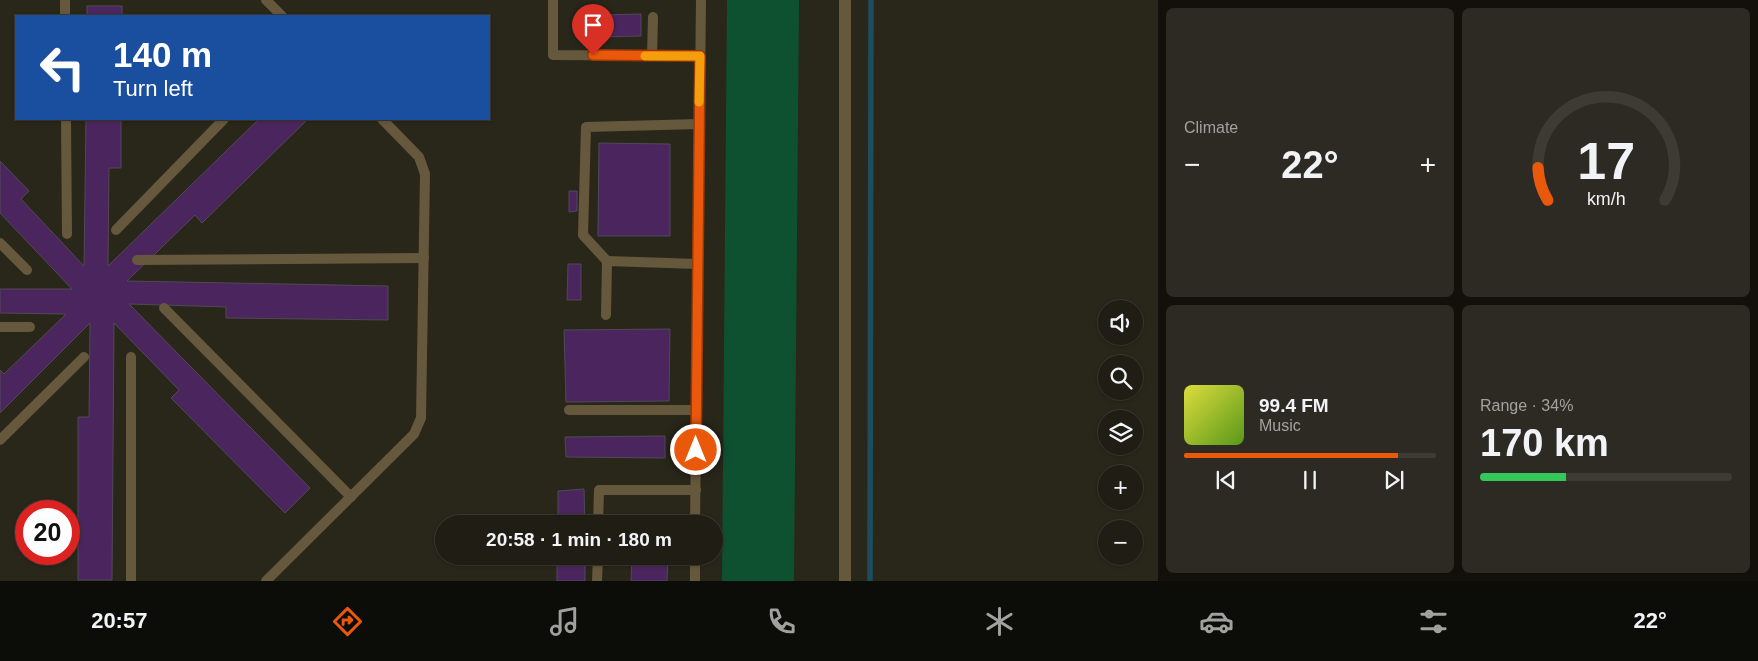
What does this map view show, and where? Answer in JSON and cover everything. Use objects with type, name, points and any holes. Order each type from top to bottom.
[{"type":"street","points":[[845,0],[845,581]]},
{"type":"lane","points":[[65,0],[66,15]]},
{"type":"lane","points":[[266,0],[281,15]]},
{"type":"lane","points":[[553,0],[553,55],[700,56]]},
{"type":"lane","points":[[695,515],[701,0]]},
{"type":"lane","points":[[652,56],[653,17]]},
{"type":"lane","points":[[66,120],[67,234]]},
{"type":"lane","points":[[116,230],[223,120]]},
{"type":"lane","points":[[269,580],[408,440],[418,426],[422,410],[424,168],[414,152],[383,120]]},
{"type":"lane","points":[[606,315],[607,262],[583,235],[586,127],[699,124]]},
{"type":"lane","points":[[0,243],[27,270]]},
{"type":"lane","points":[[137,260],[424,258]]},
{"type":"lane","points":[[607,262],[698,264]]},
{"type":"lane","points":[[164,308],[351,497]]},
{"type":"lane","points":[[0,327],[30,327]]},
{"type":"lane","points":[[0,440],[84,357]]},
{"type":"lane","points":[[131,357],[131,581]]},
{"type":"lane","points":[[569,410],[696,410]]},
{"type":"lane","points":[[598,515],[599,490],[696,490]]},
{"type":"lane","points":[[597,581],[598,565]]},
{"type":"lane","points":[[695,565],[695,581]]},
{"type":"green space","points":[[727,0],[799,0],[794,581],[722,581]]},
{"type":"building","points":[[87,6],[122,6],[122,15],[87,15]]},
{"type":"building","points":[[641,14],[641,36],[602,37],[602,15]]},
{"type":"building","points":[[86,120],[121,120],[121,168],[109,168],[108,266],[258,120],[307,120],[202,223],[195,215],[127,281],[388,286],[388,320],[226,318],[226,307],[129,304],[310,488],[285,513],[171,398],[179,390],[114,323],[112,580],[78,580],[78,565],[80,565],[80,500],[78,500],[78,417],[89,417],[90,323],[0,413],[0,370],[4,374],[66,314],[0,313],[0,289],[72,289],[0,213],[0,161],[29,191],[21,199],[84,266]]},
{"type":"building","points":[[599,143],[670,144],[670,236],[598,236]]},
{"type":"building","points":[[569,191],[577,191],[577,211],[569,212]]},
{"type":"building","points":[[568,264],[581,264],[581,300],[567,300]]},
{"type":"building","points":[[670,329],[669,401],[566,402],[564,330]]},
{"type":"building","points":[[665,436],[665,458],[566,457],[565,437]]},
{"type":"building","points":[[584,489],[585,515],[558,515],[558,491]]},
{"type":"building","points":[[557,565],[585,565],[585,581],[557,581]]},
{"type":"building","points":[[632,565],[668,565],[667,581],[631,581]]},
{"type":"waterway","points":[[870,581],[871,0]]},
{"type":"slow traffic","points":[[645,56],[700,56],[699,102]]},
{"type":"route","points":[[593,55],[700,56],[696,450]]}]
